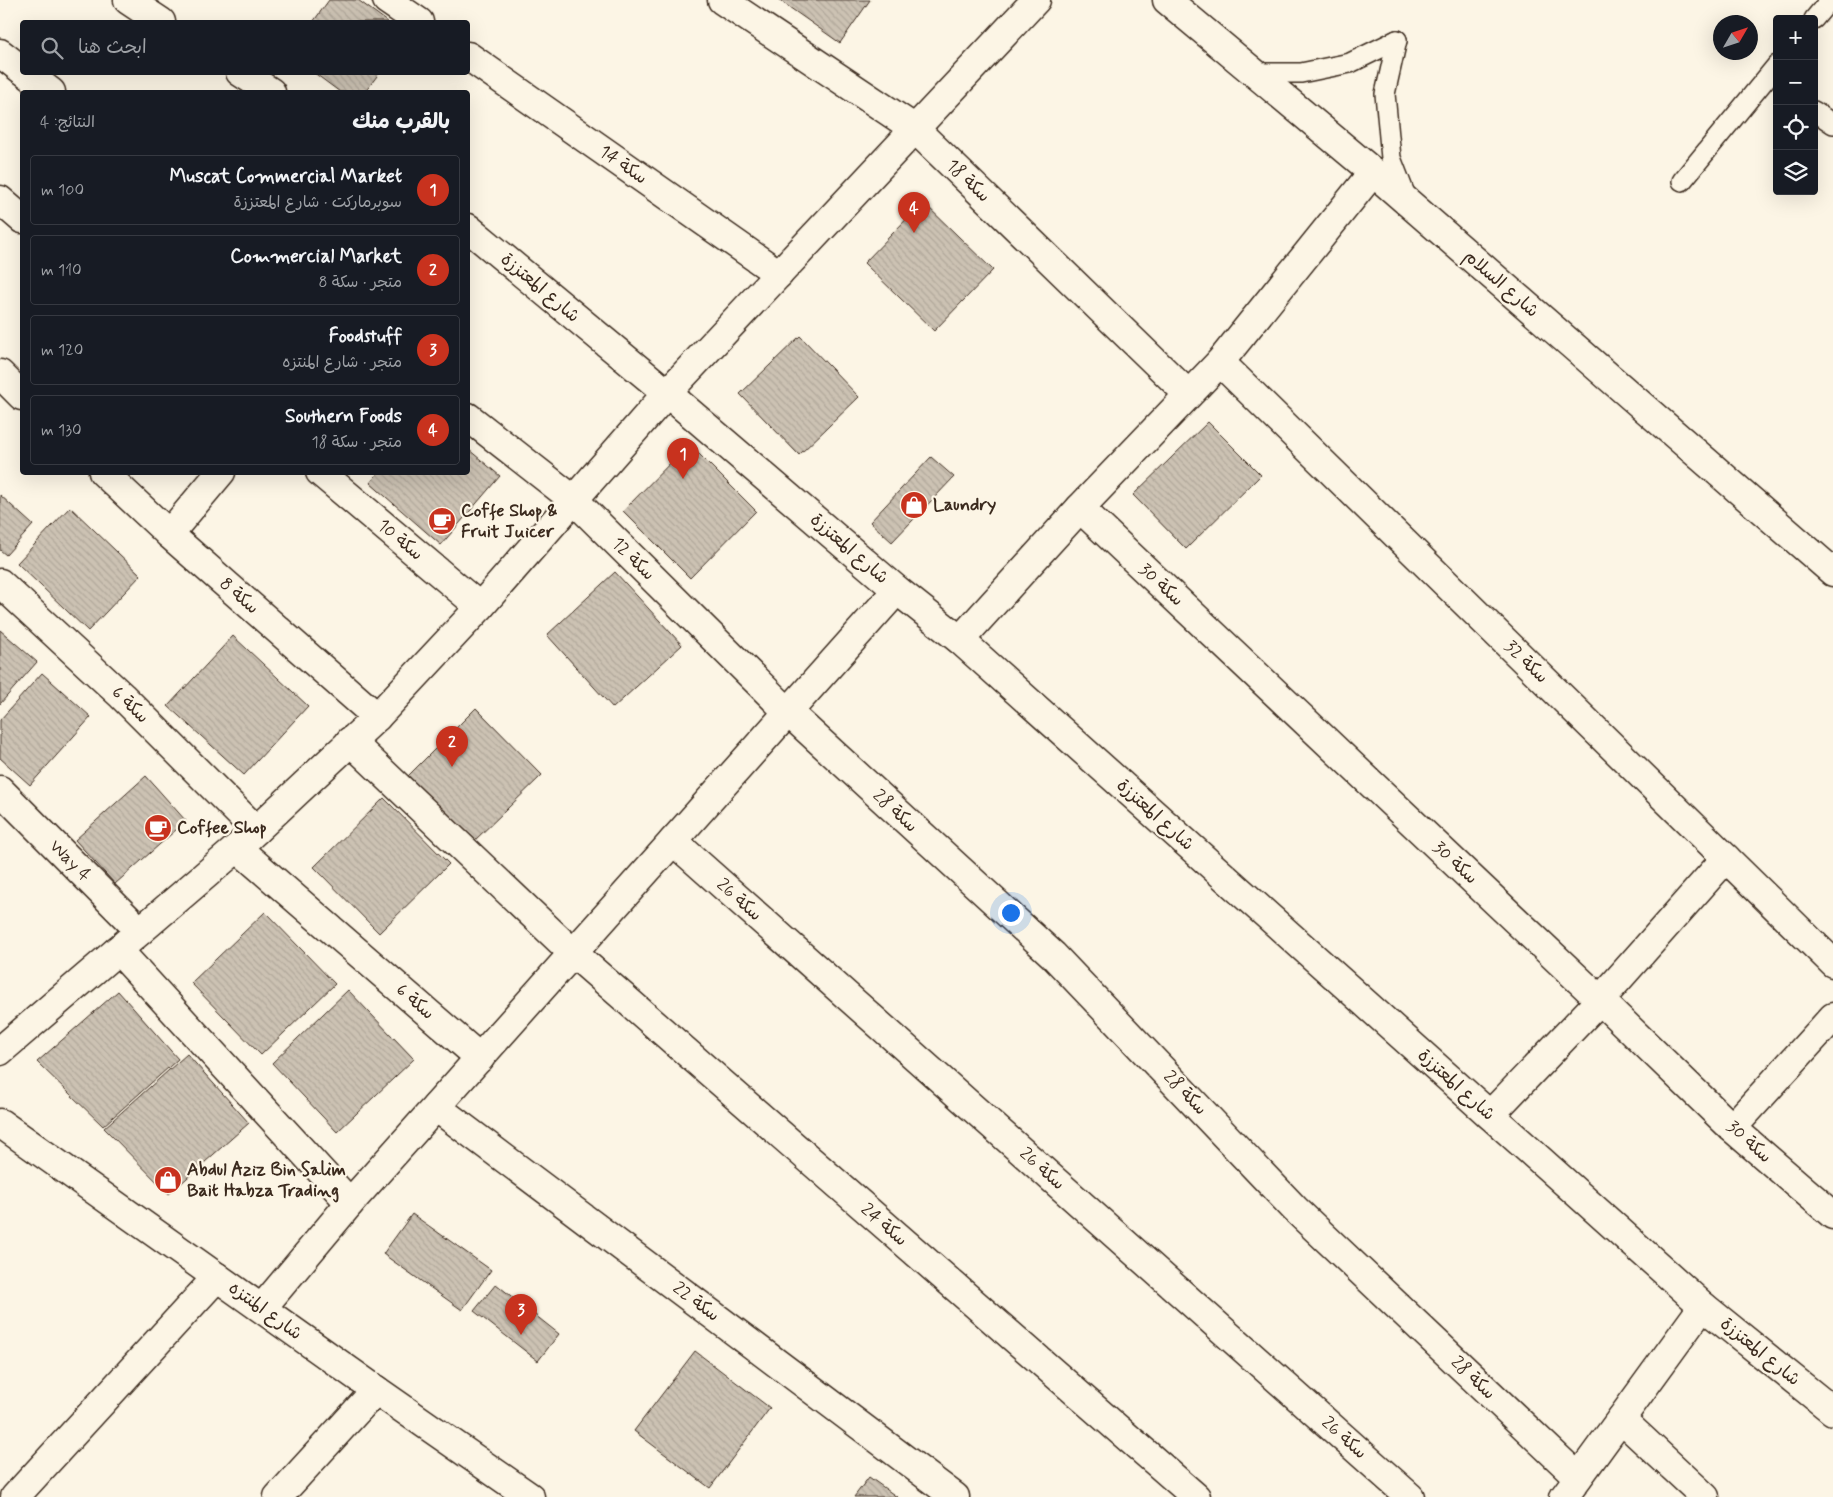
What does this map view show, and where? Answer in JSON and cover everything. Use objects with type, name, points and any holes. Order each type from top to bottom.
[{"type":"street","points":[[128,0],[157,13]]},
{"type":"street","points":[[387,0],[416,20]]},
{"type":"street","name":"سكة 18","points":[[722,0],[915,130],[1188,394]]},
{"type":"street","points":[[0,1051],[246,839],[377,717],[480,607],[667,393],[1036,0]]},
{"type":"street","name":"شارع السلام","points":[[1167,0],[1372,172],[1833,572]]},
{"type":"street","points":[[0,53],[20,68]]},
{"type":"street","name":"سكة 14","points":[[470,57],[779,274]]},
{"type":"street","points":[[29,75],[48,90]]},
{"type":"street","points":[[245,75],[268,90]]},
{"type":"street","points":[[960,640],[1080,508],[1220,362],[1372,172]]},
{"type":"street","points":[[0,200],[20,217]]},
{"type":"street","name":"شارع المعتززة","points":[[470,230],[667,393],[897,590],[960,640],[1703,1306],[1833,1411]]},
{"type":"street","name":"سكة 32","points":[[1220,362],[1833,963]]},
{"type":"street","points":[[0,374],[20,394]]},
{"type":"street","name":"سكة 12","points":[[470,419],[574,500],[788,712]]},
{"type":"street","name":"سكة 8","points":[[106,475],[169,534],[377,717]]},
{"type":"street","points":[[169,534],[218,475]]},
{"type":"street","name":"سكة 10","points":[[324,475],[480,607]]},
{"type":"street","name":"سكة 30","points":[[1080,508],[1600,1000],[1732,1128],[1833,1215]]},
{"type":"street","name":"سكة 6","points":[[0,583],[122,696],[246,839],[480,1058]]},
{"type":"street","points":[[262,1308],[350,1204],[897,590]]},
{"type":"street","name":"سكة 28","points":[[788,712],[1052,955],[1295,1209],[1571,1487]]},
{"type":"street","name":"سكة 24","points":[[350,742],[573,953],[1196,1497]]},
{"type":"street","name":"Way 4","points":[[0,790],[140,931]]},
{"type":"street","name":"سكة 26","points":[[673,841],[1410,1497]]},
{"type":"street","points":[[1490,1115],[1600,1000],[1726,858]]},
{"type":"street","points":[[118,950],[350,1204]]},
{"type":"street","points":[[1732,1128],[1833,1017]]},
{"type":"street","name":"سكة 22","points":[[436,1107],[955,1497]]},
{"type":"street","name":"شارع المنتزه","points":[[0,1123],[530,1497]]},
{"type":"street","points":[[14,1497],[217,1277]]},
{"type":"street","points":[[1571,1487],[1703,1306]]},
{"type":"street","points":[[278,1497],[376,1390]]},
{"type":"street","points":[[1621,1419],[1704,1497]]},
{"type":"lane","points":[[1817,15],[1830,0]]},
{"type":"lane","points":[[1254,73],[1301,73],[1350,63],[1397,40],[1385,94],[1391,158],[1409,204]]},
{"type":"lane","points":[[1682,181],[1773,76]]},
{"type":"lane","points":[[1818,114],[1833,124]]},
{"type":"building","points":[[329,0],[358,0],[385,20],[314,20]]},
{"type":"building","points":[[779,0],[870,0],[840,43]]},
{"type":"building","points":[[317,75],[378,75],[366,90],[337,90]]},
{"type":"building","points":[[923,202],[993,270],[934,331],[864,263]]},
{"type":"building","points":[[800,336],[859,397],[799,455],[740,394]]},
{"type":"building","points":[[1208,422],[1261,475],[1186,549],[1133,495]]},
{"type":"building","points":[[689,444],[756,511],[690,578],[623,511]]},
{"type":"building","points":[[470,451],[500,476],[441,545],[370,483],[377,475],[470,475]]},
{"type":"building","points":[[931,457],[954,477],[892,542],[870,522]]},
{"type":"building","points":[[0,495],[33,525],[6,555],[0,550]]},
{"type":"building","points":[[70,507],[141,575],[88,631],[17,563]]},
{"type":"building","points":[[615,572],[682,645],[613,708],[547,635]]},
{"type":"building","points":[[0,630],[37,662],[0,704]]},
{"type":"building","points":[[233,636],[308,706],[244,775],[168,706]]},
{"type":"building","points":[[42,673],[91,717],[30,785],[0,758],[0,720]]},
{"type":"building","points":[[476,708],[542,775],[472,843],[407,777]]},
{"type":"building","points":[[146,776],[186,821],[115,884],[75,840]]},
{"type":"building","points":[[384,798],[449,864],[379,933],[314,867]]},
{"type":"building","points":[[265,912],[335,984],[261,1055],[191,983]]},
{"type":"building","points":[[348,990],[414,1059],[337,1132],[272,1063]]},
{"type":"building","points":[[118,991],[178,1059],[103,1126],[37,1062]]},
{"type":"building","points":[[187,1054],[249,1123],[169,1194],[104,1128]]},
{"type":"building","points":[[412,1214],[491,1270],[462,1310],[383,1254]]},
{"type":"building","points":[[496,1284],[559,1334],[538,1361],[474,1311]]},
{"type":"building","points":[[695,1351],[770,1408],[710,1488],[634,1431]]},
{"type":"building","points":[[869,1477],[897,1497],[854,1497]]},
{"type":"place","name":"Southern Foods","points":[[914,233]]},
{"type":"place","name":"Muscat Commercial Market","points":[[683,479]]},
{"type":"place","name":"Laundry","points":[[914,505]]},
{"type":"place","name":"Coffe Shop & Fruit Juicer","points":[[442,521]]},
{"type":"place","name":"Commercial Market","points":[[452,767]]},
{"type":"place","name":"Coffee Shop","points":[[158,828]]},
{"type":"place","name":"Abdul Aziz Bin Salim Bait Habza Trading","points":[[168,1180]]},
{"type":"place","name":"Foodstuff","points":[[521,1335]]}]
